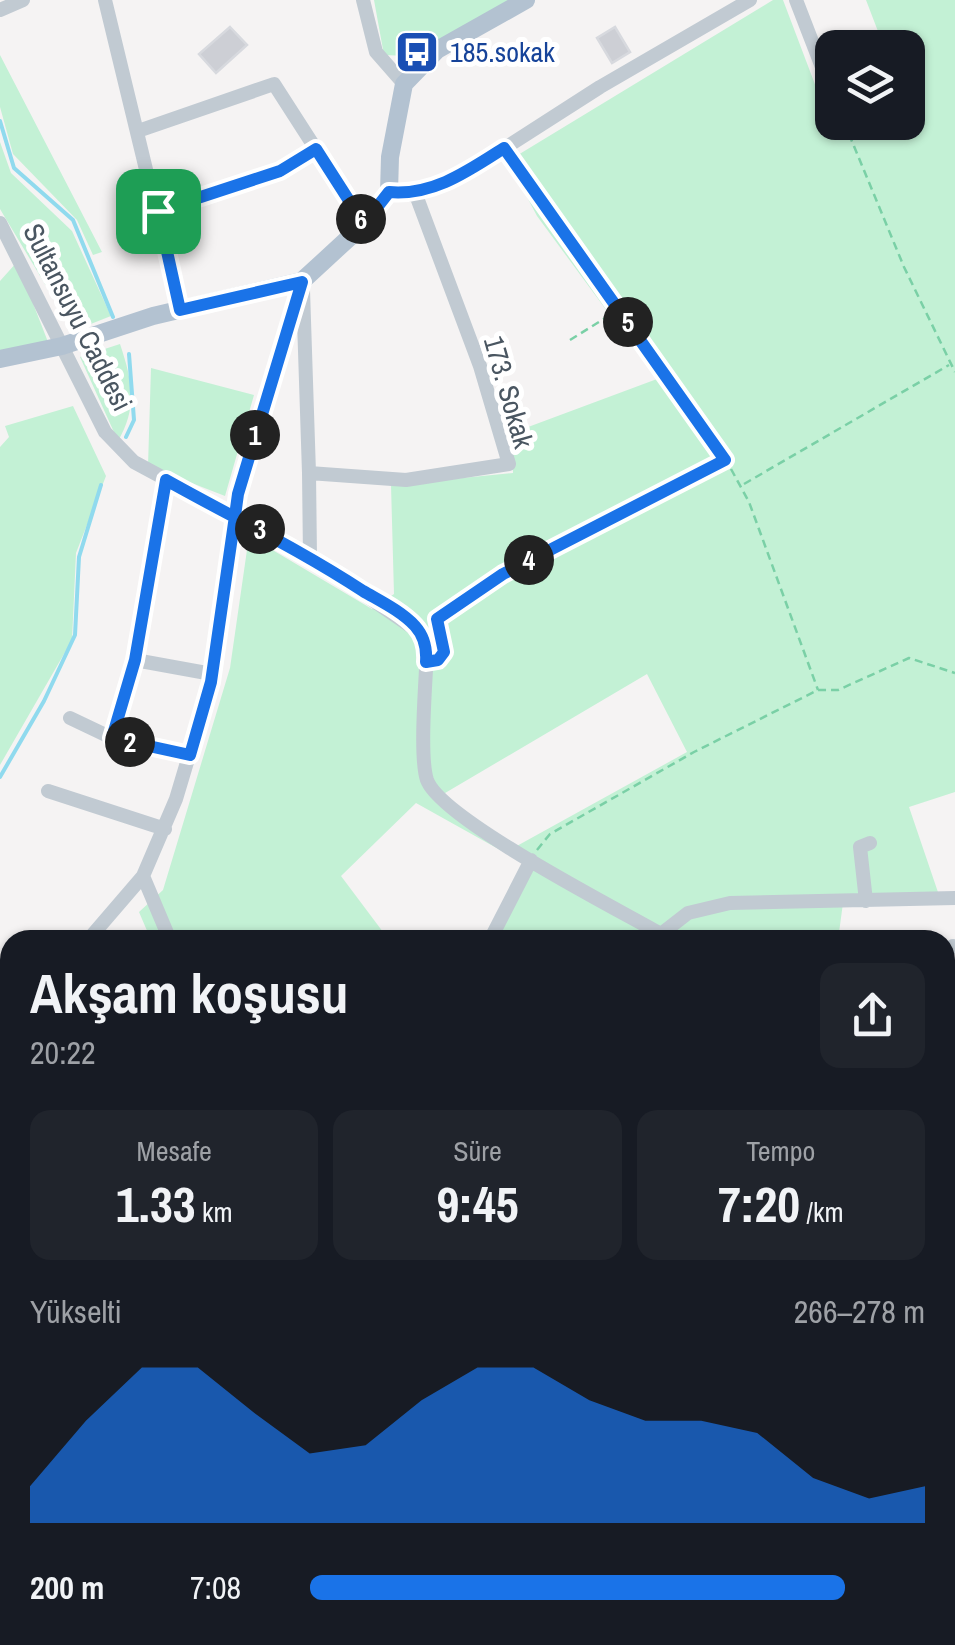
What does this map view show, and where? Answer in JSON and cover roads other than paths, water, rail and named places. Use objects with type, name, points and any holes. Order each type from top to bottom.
[{"type":"main road","points":[[0,359],[62,346],[180,310],[302,282],[364,224],[389,192],[390,157],[404,84],[437,50],[526,0]]},
{"type":"street","points":[[0,10],[23,0]]},
{"type":"street","points":[[106,0],[180,310]]},
{"type":"street","points":[[363,0],[376,52],[404,84]]},
{"type":"street","points":[[389,192],[416,195],[466,172],[750,0]]},
{"type":"street","points":[[796,0],[815,49]]},
{"type":"street","points":[[138,130],[274,84],[364,224]]},
{"type":"street","points":[[504,148],[725,460]]},
{"type":"street","points":[[158,211],[280,171],[316,149]]},
{"type":"street","name":"173. Sokak","points":[[309,473],[406,480],[509,464],[480,366],[416,195]]},
{"type":"street","name":"Sultansuyu Caddesi","points":[[0,223],[105,432],[134,462],[310,556],[412,622],[424,640],[426,776],[435,796],[532,860]]},
{"type":"street","points":[[302,282],[310,556]]},
{"type":"street","points":[[96,930],[142,876],[165,829],[190,755],[212,674],[235,516],[302,282]]},
{"type":"street","points":[[112,738],[135,660],[166,480]]},
{"type":"street","points":[[135,660],[212,674]]},
{"type":"street","points":[[70,718],[112,738],[190,755]]},
{"type":"street","points":[[48,791],[165,829]]},
{"type":"street","points":[[866,901],[860,847],[870,843]]},
{"type":"street","points":[[495,930],[532,860],[654,930]]},
{"type":"street","points":[[142,876],[166,930]]},
{"type":"street","points":[[666,930],[688,913],[730,903],[955,898]]},
{"type":"waterway","points":[[0,121],[14,168],[73,220],[113,317]]},
{"type":"waterway","points":[[126,437],[134,420],[129,354]]},
{"type":"waterway","points":[[0,777],[44,701],[75,635],[79,557],[101,485]]},
{"type":"place","name":"185.sokak","points":[[417,52]]}]
